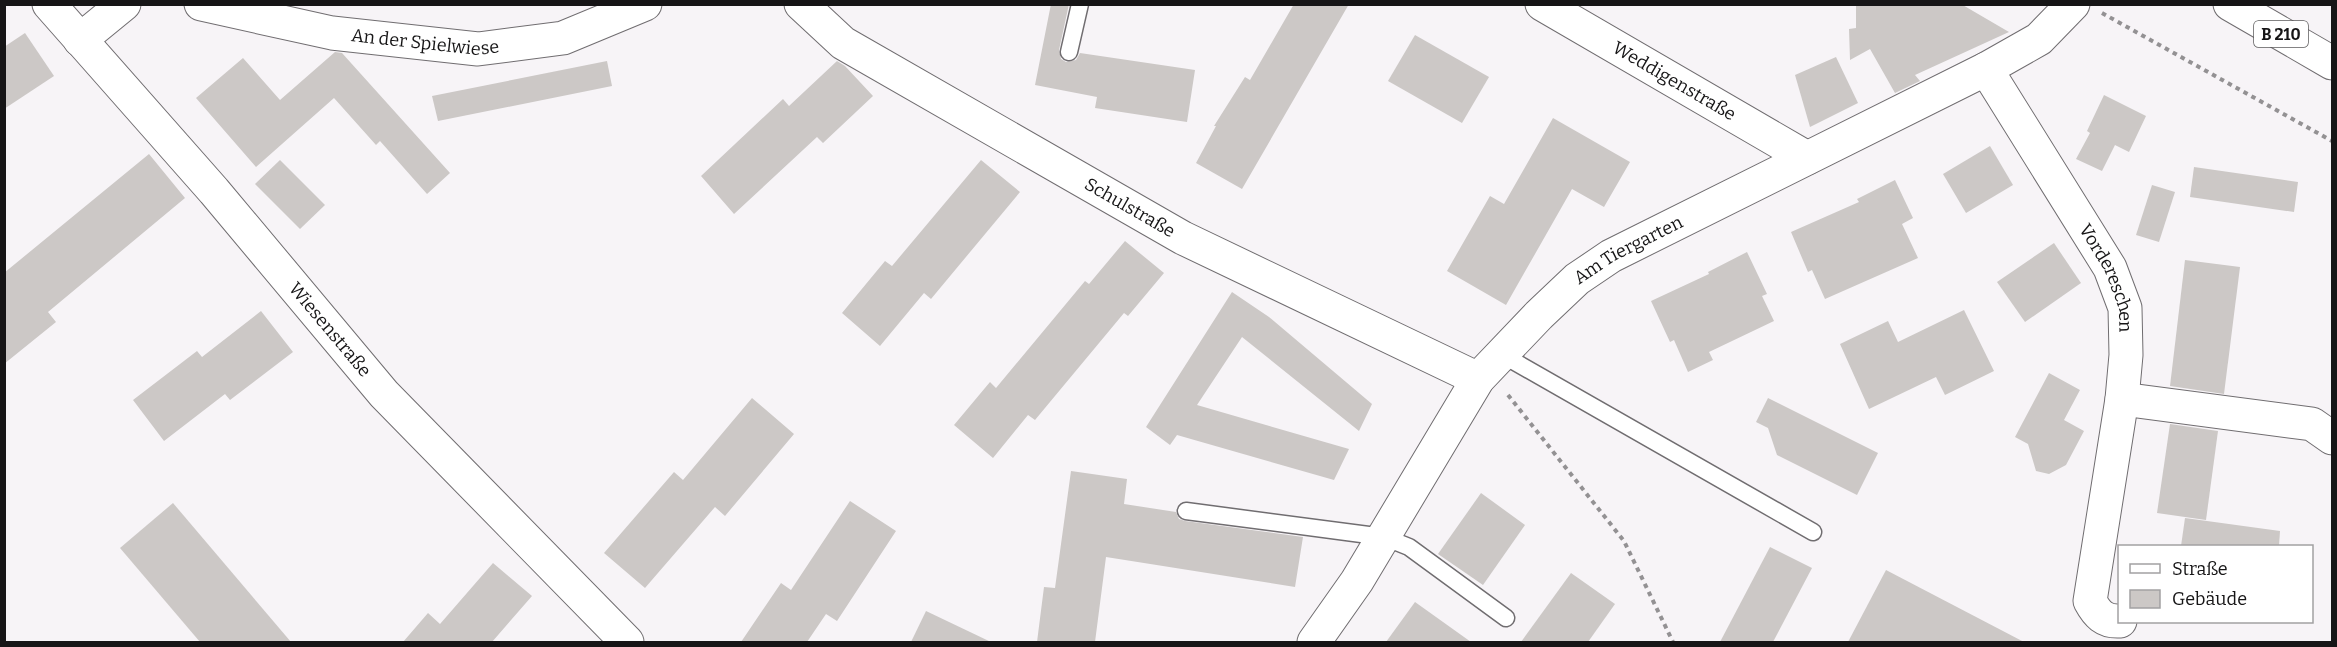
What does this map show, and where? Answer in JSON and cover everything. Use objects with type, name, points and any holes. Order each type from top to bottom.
[{"type":"street","name":"Wiesenstraße","points":[[49,4],[214,191],[384,394],[627,642]]},
{"type":"street","points":[[80,40],[124,4]]},
{"type":"street","name":"An der Spielwiese","points":[[201,4],[332,33],[478,49],[563,38],[645,4]]},
{"type":"street","name":"Schulstraße","points":[[801,4],[843,43],[1183,238],[1488,367]]},
{"type":"street","name":"Weddigenstraße","points":[[1542,4],[1807,158]]},
{"type":"street","name":"B 210","points":[[2230,4],[2332,63]]},
{"type":"street","name":"Am Tiergarten","points":[[1314,642],[1357,581],[1488,367],[1577,279],[1611,256],[1986,69],[2039,39],[2083,7]]},
{"type":"street","name":"Vordereschen","points":[[1986,69],[2110,268],[2125,308],[2126,356],[2122,399],[2090,601],[2097,614],[2109,622],[2118,621]]},
{"type":"street","points":[[2122,399],[2312,424],[2332,438]]},
{"type":"street","points":[[2104,517],[2122,545]]},
{"type":"lane","points":[[1070,52],[1080,4]]},
{"type":"lane","points":[[1488,367],[1813,532]]},
{"type":"lane","points":[[1186,511],[1384,537],[1409,547],[1506,618]]},
{"type":"path","points":[[2083,7],[2332,141]]},
{"type":"path","points":[[1488,367],[1624,541],[1673,642]]},
{"type":"building","points":[[1051,4],[1069,4],[1059,50],[1061,59],[1066,62],[1076,60],[1080,53],[1195,70],[1187,122],[1095,108],[1097,97],[1035,85]]},
{"type":"building","points":[[1294,4],[1349,4],[1242,189],[1196,163],[1216,126],[1214,126],[1245,77],[1250,80]]},
{"type":"building","points":[[1856,4],[1961,4],[2009,32],[1915,75],[1920,81],[1895,93],[1870,49],[1850,60],[1849,29],[1856,28]]},
{"type":"building","points":[[25,33],[54,76],[4,109],[4,47]]},
{"type":"building","points":[[1415,35],[1489,77],[1462,123],[1388,81]]},
{"type":"building","points":[[335,52],[342,53],[450,173],[427,194],[380,141],[376,145],[334,98],[256,167],[196,98],[243,58],[280,100]]},
{"type":"building","points":[[1836,57],[1858,103],[1810,127],[1795,75]]},
{"type":"building","points":[[607,61],[612,86],[438,121],[432,96]]},
{"type":"building","points":[[837,61],[845,66],[873,96],[823,143],[817,137],[734,214],[701,176],[783,99],[789,106]]},
{"type":"building","points":[[2104,95],[2146,116],[2129,152],[2115,145],[2102,171],[2076,159],[2090,133],[2087,131]]},
{"type":"building","points":[[1553,118],[1630,162],[1604,207],[1572,189],[1506,305],[1447,271],[1490,196],[1504,204]]},
{"type":"building","points":[[1990,146],[2013,185],[1966,213],[1943,174]]},
{"type":"building","points":[[149,154],[185,198],[48,312],[56,322],[4,364],[4,273]]},
{"type":"building","points":[[280,160],[325,205],[300,229],[255,184]]},
{"type":"building","points":[[981,160],[1020,192],[931,299],[924,293],[880,346],[842,313],[885,261],[892,266]]},
{"type":"building","points":[[2194,167],[2298,182],[2294,212],[2190,197]]},
{"type":"building","points":[[1895,180],[1913,218],[1902,224],[1918,258],[1825,299],[1812,270],[1808,272],[1791,232],[1859,202],[1857,199]]},
{"type":"building","points":[[2152,185],[2175,192],[2159,242],[2136,235]]},
{"type":"building","points":[[1125,241],[1164,273],[1128,316],[1124,313],[1035,420],[1028,415],[993,458],[954,425],[990,382],[996,388],[1085,281],[1089,284]]},
{"type":"building","points":[[2054,243],[2081,283],[2025,322],[1997,282]]},
{"type":"building","points":[[1747,252],[1767,294],[1762,296],[1774,321],[1709,352],[1713,360],[1688,372],[1674,340],[1670,342],[1651,301],[1709,274],[1708,272]]},
{"type":"building","points":[[2185,260],[2240,267],[2224,394],[2170,386]]},
{"type":"building","points":[[1232,292],[1269,317],[1372,404],[1359,431],[1242,337],[1197,405],[1349,449],[1334,480],[1177,435],[1170,445],[1146,427]]},
{"type":"building","points":[[1964,310],[1994,371],[1945,395],[1936,377],[1869,409],[1840,344],[1888,321],[1898,342]]},
{"type":"building","points":[[261,311],[293,352],[230,400],[225,394],[164,441],[133,400],[197,351],[202,357]]},
{"type":"building","points":[[2049,373],[2080,390],[2064,420],[2084,431],[2066,465],[2049,474],[2036,471],[2028,444],[2015,437]]},
{"type":"building","points":[[752,398],[794,434],[725,516],[715,507],[645,588],[604,553],[674,472],[683,480]]},
{"type":"building","points":[[1768,398],[1878,453],[1857,495],[1777,455],[1768,428],[1756,422]]},
{"type":"building","points":[[2170,424],[2218,431],[2206,520],[2157,513]]},
{"type":"building","points":[[1071,471],[1127,479],[1124,504],[1176,512],[1179,519],[1185,521],[1303,537],[1295,587],[1106,557],[1095,642],[1037,642],[1044,587],[1055,588]]},
{"type":"building","points":[[1481,493],[1525,525],[1483,585],[1438,554]]},
{"type":"building","points":[[850,501],[896,531],[837,621],[826,614],[807,642],[741,642],[781,583],[791,590]]},
{"type":"building","points":[[173,503],[291,642],[200,642],[120,548]]},
{"type":"building","points":[[2185,518],[2280,531],[2279,545],[2181,545]]},
{"type":"building","points":[[1770,547],[1812,568],[1773,642],[1720,642]]},
{"type":"building","points":[[493,563],[532,596],[492,642],[403,642],[428,613],[440,624]]},
{"type":"building","points":[[1886,570],[2024,642],[1848,642]]},
{"type":"building","points":[[1571,573],[1615,604],[1588,642],[1521,642]]},
{"type":"building","points":[[1415,602],[1471,642],[1386,642]]},
{"type":"building","points":[[926,611],[991,642],[911,642]]}]
